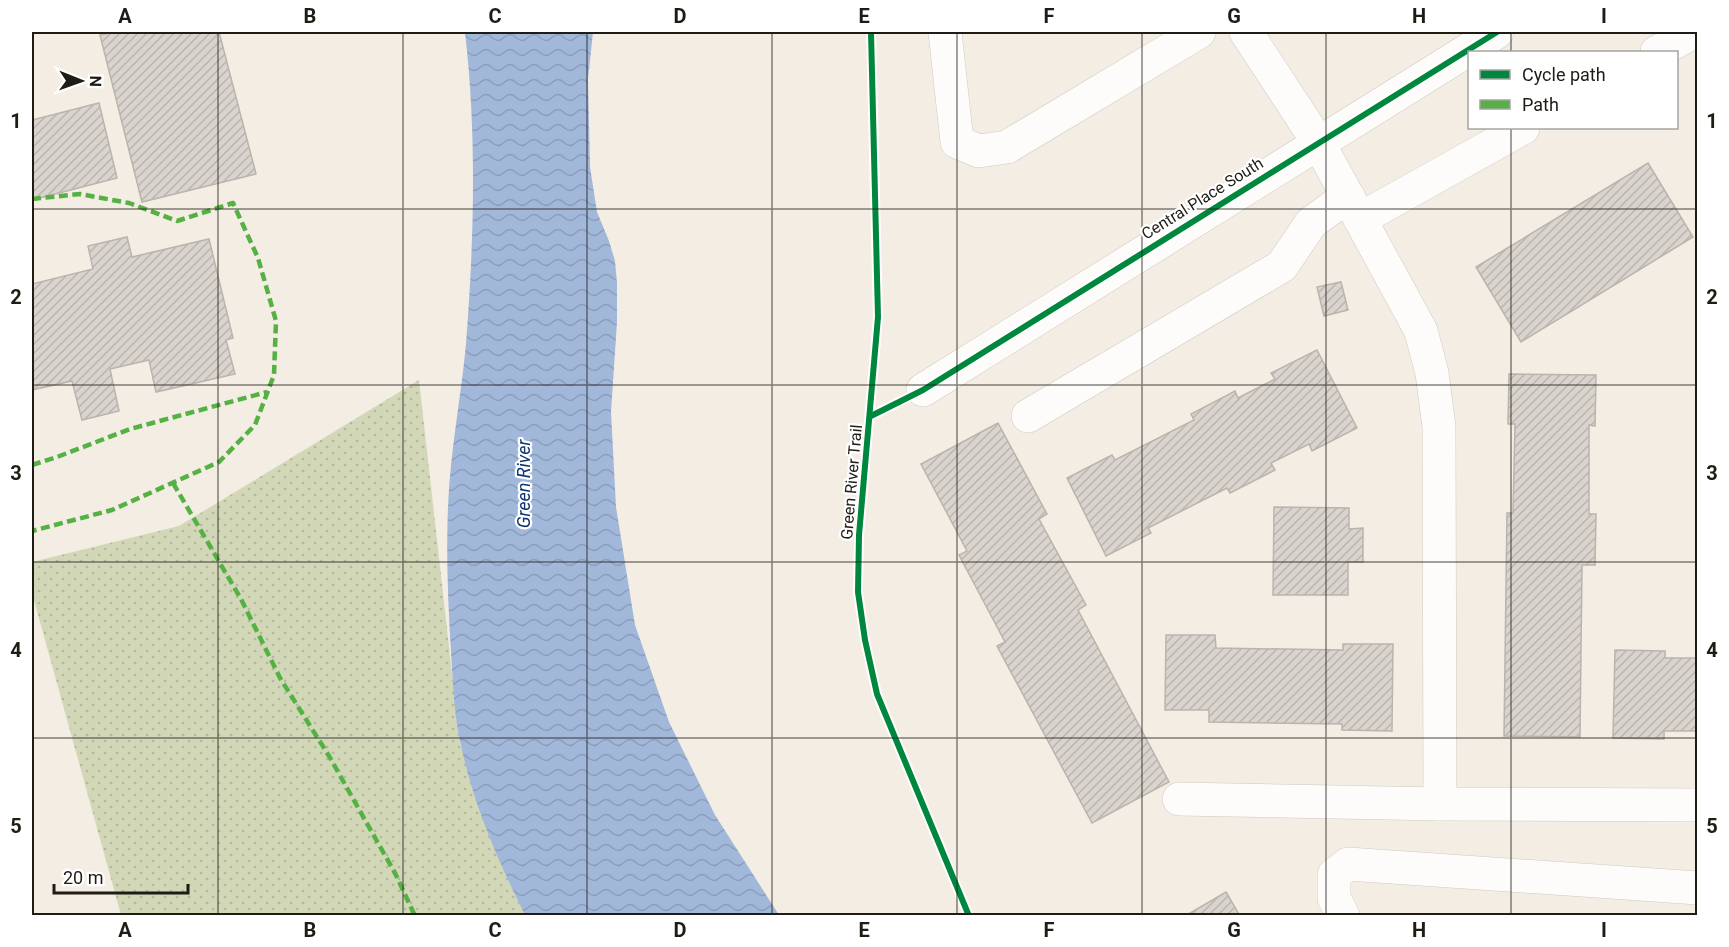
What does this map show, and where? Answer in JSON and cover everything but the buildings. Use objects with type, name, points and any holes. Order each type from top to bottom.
[{"type":"street","points":[[945,32],[957,142],[979,151],[1007,147],[1199,32]]},
{"type":"street","points":[[1246,32],[1318,142],[1421,331],[1432,373],[1440,427],[1440,804]]},
{"type":"street","name":"Central Place South","points":[[923,390],[1497,32]]},
{"type":"street","points":[[1659,51],[1694,32]]},
{"type":"street","points":[[1028,416],[1282,266],[1311,222],[1354,208],[1521,129]]},
{"type":"street","points":[[1179,799],[1440,804],[1698,805]]},
{"type":"street","points":[[1343,915],[1334,898],[1334,875],[1348,864],[1698,888]]},
{"type":"green space","points":[[419,380],[460,744],[527,915],[121,915],[32,593],[32,562],[179,526]]},
{"type":"water","name":"Green River","points":[[465,32],[593,32],[588,79],[590,167],[597,212],[615,261],[617,322],[611,412],[616,507],[635,625],[669,722],[715,815],[779,915],[525,915],[496,854],[480,812],[466,768],[457,723],[447,561],[449,486],[466,344],[471,266],[473,149]]},
{"type":"marked path","points":[[32,199],[80,194],[129,203],[177,221],[233,203],[258,258],[276,321],[274,375],[255,425],[219,462],[112,510],[32,531]]},
{"type":"marked path","points":[[32,465],[130,429],[267,392]]},
{"type":"marked path","points":[[173,483],[241,599],[280,678],[329,756],[395,873],[415,916]]},
{"type":"cycle path","name":"Green River Trail","points":[[871,32],[878,317],[859,535],[858,592],[865,640],[877,694],[969,916]]},
{"type":"cycle path","name":"Green River Trail","points":[[871,416],[923,390],[1497,32]]}]
